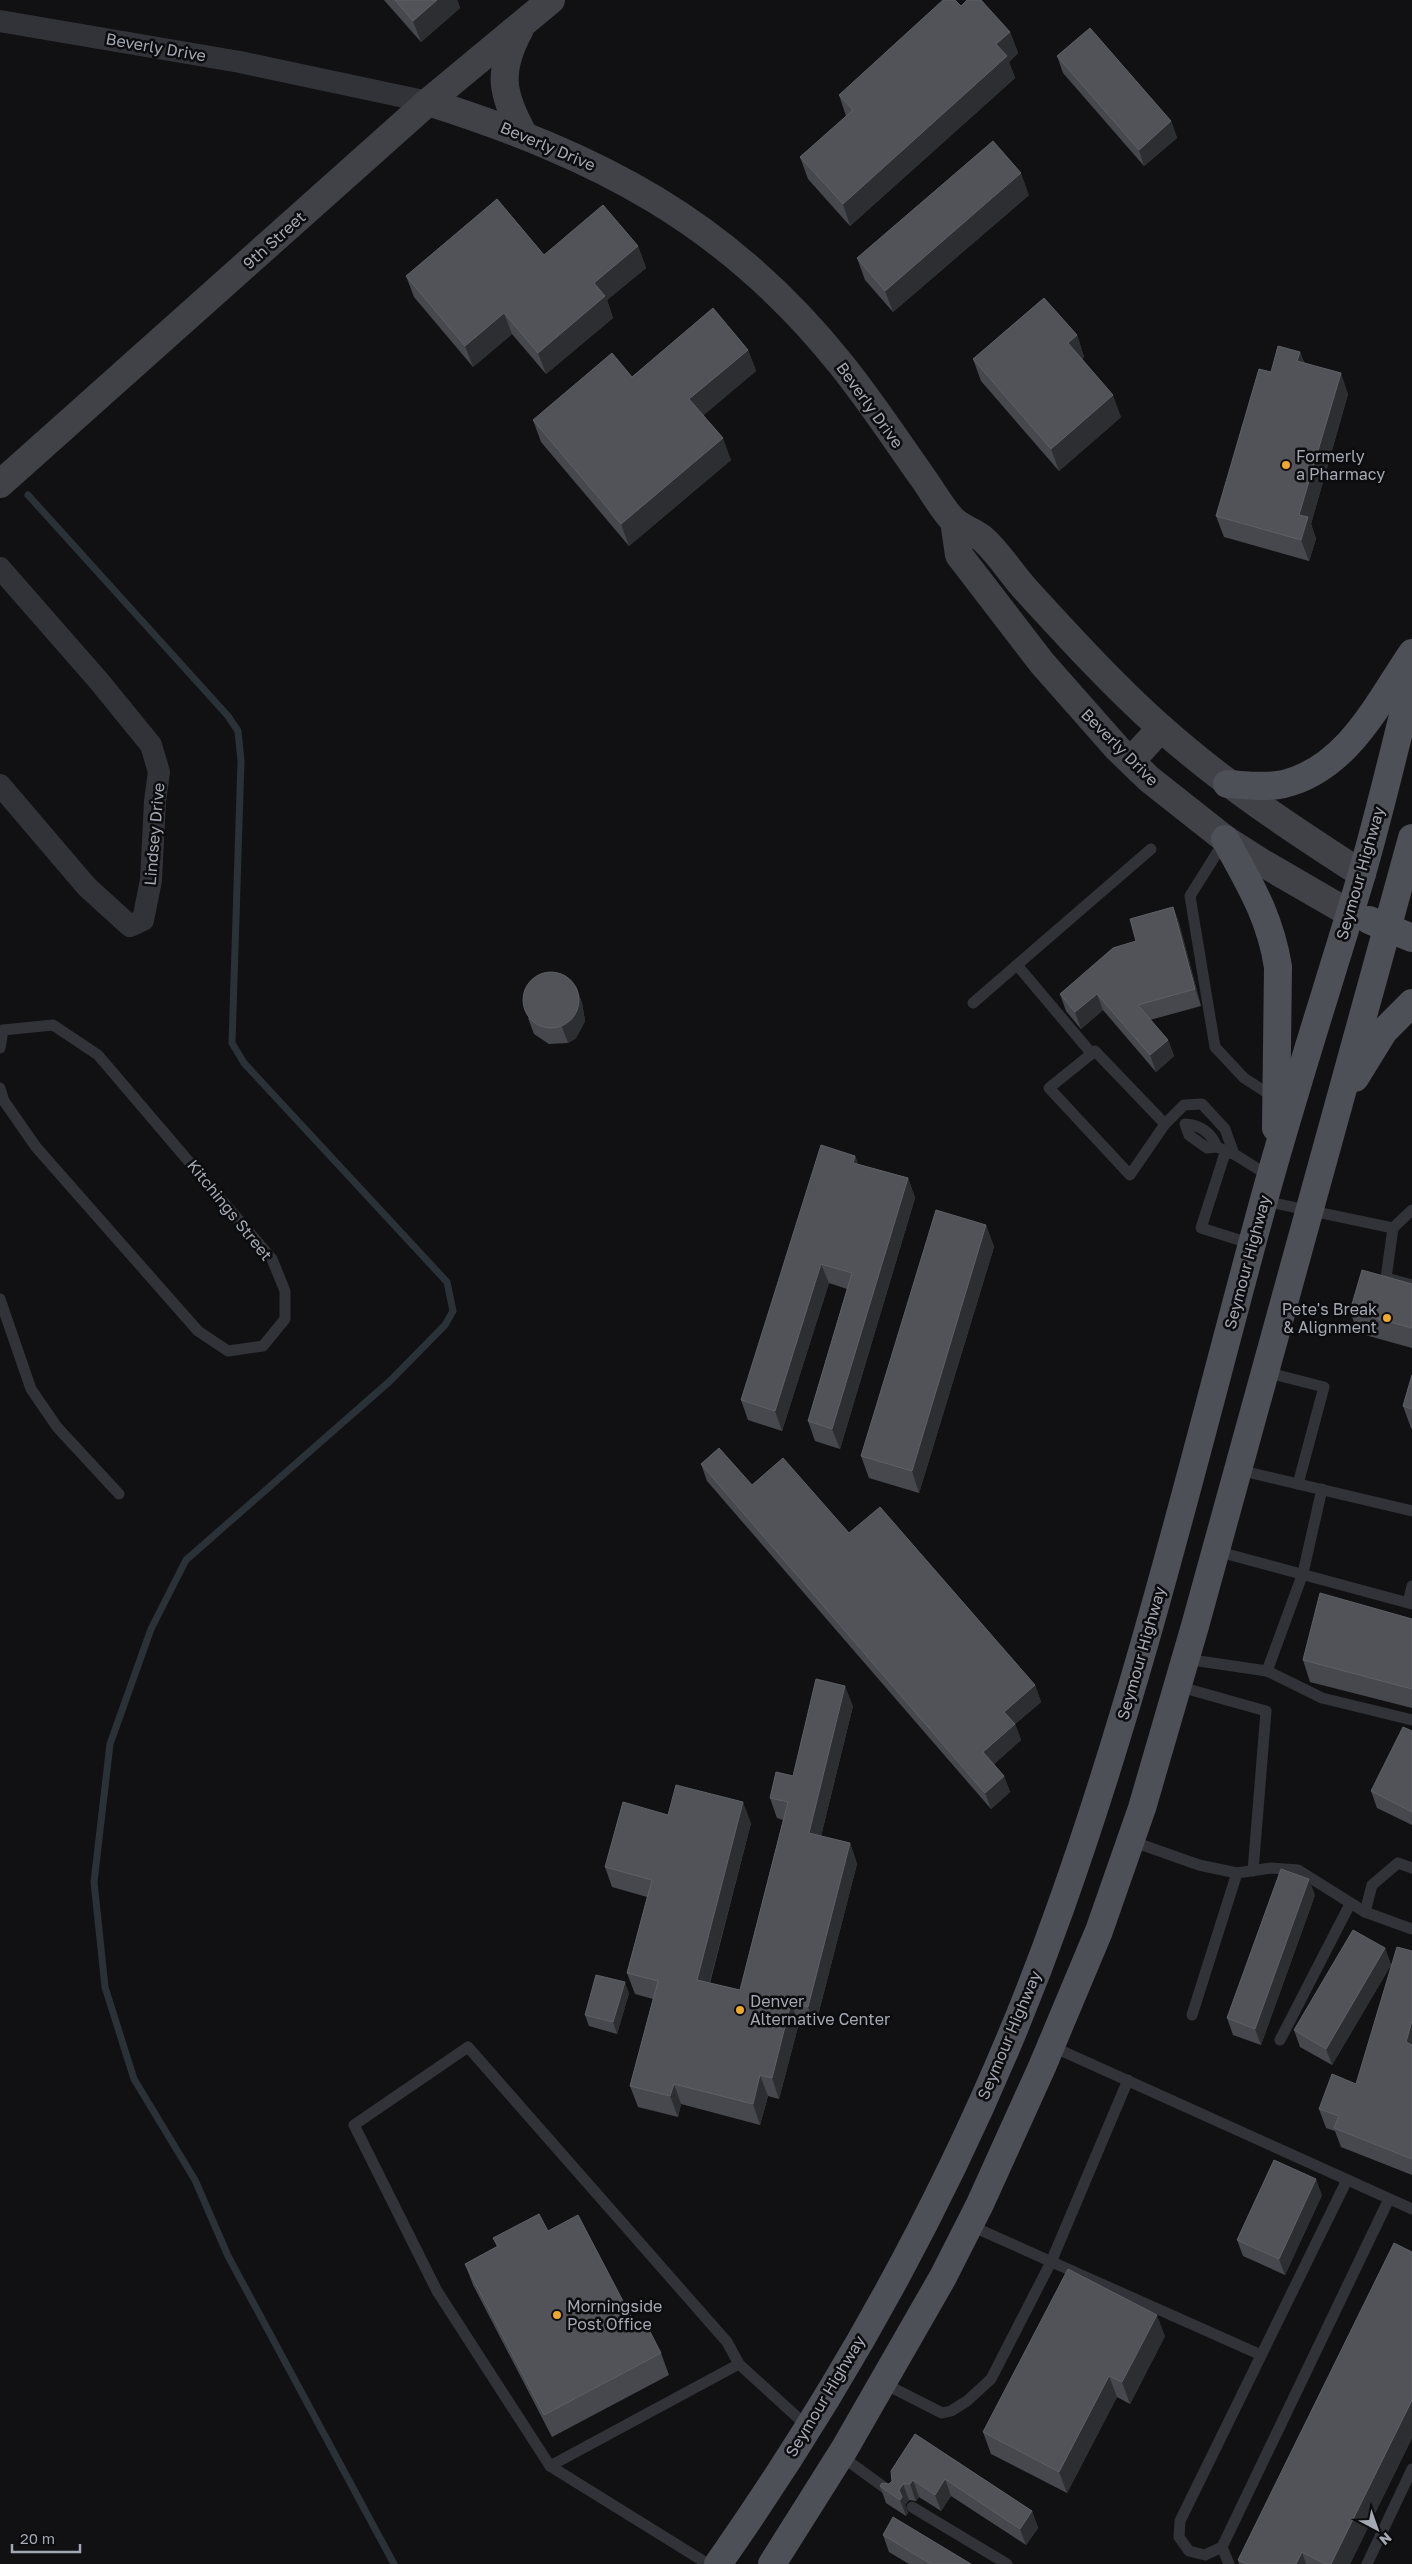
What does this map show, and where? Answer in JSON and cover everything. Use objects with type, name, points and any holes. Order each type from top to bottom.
[{"type":"main road","points":[[1227,784],[1267,786],[1283,784],[1301,778],[1332,760],[1348,746],[1362,728],[1412,653]]},
{"type":"main road","name":"Seymour Highway","points":[[718,2564],[808,2427],[903,2261],[944,2182],[992,2078],[1048,1941],[1102,1787],[1156,1598],[1270,1179],[1362,874],[1412,680]]},
{"type":"main road","points":[[772,2564],[841,2456],[943,2277],[969,2225],[1051,2046],[1088,1957],[1131,1841],[1178,1686],[1386,926],[1404,894],[1412,838]]},
{"type":"main road","points":[[1225,839],[1261,906],[1270,928],[1278,967],[1276,1099],[1270,1179]]},
{"type":"main road","points":[[1362,874],[1404,894]]},
{"type":"main road","points":[[1349,913],[1386,926],[1412,938]]},
{"type":"main road","points":[[1339,1102],[1384,1030],[1412,1004]]},
{"type":"main road","points":[[1156,1598],[1200,1607]]},
{"type":"main road","points":[[1048,1941],[1088,1957]]},
{"type":"main road","points":[[903,2261],[943,2277]]},
{"type":"main road","points":[[808,2427],[841,2456]]},
{"type":"street","name":"9th Street","points":[[0,484],[428,102],[551,0]]},
{"type":"street","name":"Beverly Drive","points":[[0,21],[240,62],[428,102],[524,135],[565,152],[636,188],[706,232],[758,275],[803,319],[843,367],[954,521],[983,538],[1043,608],[1161,728],[1227,784],[1276,819],[1362,874]]},
{"type":"street","points":[[522,24],[508,51],[504,80],[509,109],[524,135]]},
{"type":"street","name":"Beverly Drive","points":[[954,521],[959,555],[1042,663],[1131,761],[1186,810],[1225,839],[1349,913]]},
{"type":"street","name":"Lindsey Drive","points":[[0,568],[98,680],[151,745],[159,772],[155,801],[151,880],[143,920],[130,926],[87,887],[0,785]]},
{"type":"street","points":[[1131,761],[1161,728]]},
{"type":"lane","points":[[1225,839],[1190,896],[1215,1047],[1244,1078],[1276,1099]]},
{"type":"lane","points":[[973,1003],[1151,849]]},
{"type":"lane","points":[[1018,965],[1092,1054]]},
{"type":"lane","name":"Kitchings Street","points":[[0,1048],[2,1028],[53,1025],[98,1055],[272,1259],[286,1291],[285,1319],[263,1346],[228,1351],[198,1331],[36,1147],[4,1101],[0,1088]]},
{"type":"lane","points":[[1165,1124],[1095,1051],[1049,1088],[1130,1175],[1165,1124],[1184,1106],[1202,1104],[1225,1129],[1226,1151],[1201,1228],[1252,1244]]},
{"type":"lane","points":[[1175,1115],[1185,1124],[1197,1125],[1214,1138],[1226,1151],[1270,1179],[1310,1209],[1393,1228]]},
{"type":"lane","points":[[1412,1210],[1393,1228],[1386,1278],[1412,1285]]},
{"type":"lane","points":[[0,1299],[31,1389],[57,1427],[119,1494]]},
{"type":"lane","points":[[1265,1372],[1324,1387],[1298,1484]]},
{"type":"lane","points":[[1238,1469],[1412,1511]]},
{"type":"lane","points":[[1267,1671],[1302,1573],[1322,1490]]},
{"type":"lane","points":[[1215,1551],[1410,1603],[1412,1586]]},
{"type":"lane","points":[[1185,1659],[1267,1671],[1322,1698],[1412,1720]]},
{"type":"lane","points":[[1178,1686],[1266,1710],[1253,1871]]},
{"type":"lane","points":[[1131,1841],[1199,1865],[1237,1873],[1271,1868],[1298,1870],[1350,1904],[1412,1929]]},
{"type":"lane","points":[[1366,1912],[1372,1885],[1398,1863],[1412,1868]]},
{"type":"lane","points":[[1192,2015],[1237,1873]]},
{"type":"lane","points":[[1280,2040],[1350,1904]]},
{"type":"lane","points":[[708,2564],[550,2466],[437,2291],[354,2125],[468,2046],[727,2342],[739,2364],[808,2427]]},
{"type":"lane","points":[[1051,2046],[1412,2208]]},
{"type":"lane","points":[[884,2383],[942,2413],[951,2411],[967,2401],[991,2379],[1051,2262],[1128,2080]]},
{"type":"lane","points":[[1347,2180],[1180,2521],[1179,2538],[1189,2551],[1205,2555],[1222,2547],[1389,2199]]},
{"type":"lane","points":[[969,2225],[1261,2355]]},
{"type":"lane","points":[[550,2466],[739,2364]]},
{"type":"lane","points":[[841,2456],[892,2493]]},
{"type":"lane","points":[[1367,2564],[1412,2469]]},
{"type":"lane","points":[[912,2507],[1007,2564]]},
{"type":"lane","points":[[1222,2547],[1228,2564]]},
{"type":"building","points":[[395,0],[437,0],[413,21]]},
{"type":"building","points":[[943,0],[955,0],[961,6],[967,0],[981,0],[1010,32],[996,44],[1007,56],[843,204],[800,157],[853,110],[839,95]]},
{"type":"building","points":[[1090,28],[1171,121],[1139,150],[1057,56]]},
{"type":"building","points":[[993,141],[1021,173],[885,291],[857,258]]},
{"type":"building","points":[[497,199],[544,255],[603,205],[638,246],[594,283],[605,296],[538,353],[504,313],[465,346],[406,276]]},
{"type":"building","points":[[1044,298],[1077,335],[1068,343],[1113,395],[1051,449],[973,359]]},
{"type":"building","points":[[713,308],[748,350],[689,399],[723,438],[621,524],[533,420],[612,353],[632,377]]},
{"type":"building","name":"Formerly a Pharmacy","points":[[1278,346],[1300,352],[1297,361],[1341,373],[1299,515],[1308,517],[1301,540],[1216,516],[1259,369],[1271,372]]},
{"type":"building","points":[[1173,907],[1195,989],[1138,1005],[1168,1040],[1150,1055],[1097,994],[1075,1012],[1060,994],[1113,948],[1136,941],[1130,919]]},
{"type":"building","points":[[551,972],[562,974],[571,980],[577,989],[579,1000],[577,1011],[571,1020],[562,1026],[551,1028],[540,1026],[531,1020],[525,1011],[523,1000],[525,989],[531,980],[540,974]]},
{"type":"building","points":[[821,1145],[855,1156],[853,1163],[908,1178],[832,1429],[808,1421],[852,1273],[821,1264],[775,1411],[741,1400]]},
{"type":"building","points":[[936,1210],[986,1225],[912,1471],[861,1456]]},
{"type":"building","points":[[1362,1270],[1412,1284],[1412,1328],[1350,1311]]},
{"type":"building","points":[[1412,1375],[1412,1409],[1403,1406]]},
{"type":"building","points":[[719,1448],[752,1485],[783,1458],[849,1533],[880,1507],[1035,1685],[1004,1712],[1015,1724],[983,1752],[1004,1776],[985,1793],[701,1464]]},
{"type":"building","points":[[1320,1593],[1412,1619],[1412,1689],[1303,1660]]},
{"type":"building","points":[[816,1679],[845,1686],[809,1833],[850,1843],[808,2007],[791,2003],[772,2078],[760,2075],[753,2104],[674,2084],[670,2096],[630,2086],[658,1981],[627,1973],[652,1880],[605,1867],[623,1802],[668,1815],[676,1785],[743,1802],[697,1980],[740,1990],[788,1802],[770,1798],[776,1772],[793,1776]]},
{"type":"building","points":[[1403,1727],[1412,1731],[1412,1812],[1371,1791]]},
{"type":"building","points":[[1281,1869],[1309,1879],[1255,2029],[1227,2018]]},
{"type":"building","points":[[1353,1930],[1385,1948],[1326,2049],[1294,2030]]},
{"type":"building","points":[[1397,1947],[1412,1951],[1412,2021],[1406,2042],[1412,2045],[1412,2159],[1334,2128],[1339,2116],[1319,2109],[1332,2074],[1356,2084]]},
{"type":"building","points":[[596,1975],[625,1982],[613,2022],[585,2015]]},
{"type":"building","points":[[1274,2160],[1316,2179],[1279,2259],[1237,2240]]},
{"type":"building","name":"Morningside Post Office","points":[[539,2214],[548,2231],[578,2215],[636,2326],[645,2322],[661,2353],[544,2415],[465,2264],[498,2246],[493,2238]]},
{"type":"building","points":[[1394,2243],[1412,2252],[1412,2400],[1331,2564],[1325,2564],[1302,2552],[1296,2564],[1247,2564],[1238,2560]]},
{"type":"building","points":[[1068,2269],[1157,2315],[1122,2382],[1109,2376],[1059,2472],[983,2432]]},
{"type":"building","points":[[915,2434],[1032,2511],[1020,2529],[945,2479],[935,2495],[913,2480],[910,2484],[903,2484],[899,2490],[902,2497],[900,2500],[880,2486],[882,2483],[889,2484],[892,2481],[891,2471]]},
{"type":"building","points":[[893,2517],[971,2564],[931,2564],[883,2535]]},
{"type":"waterway","points":[[28,495],[228,716],[238,731],[241,761],[232,1043],[244,1063],[447,1282],[453,1311],[445,1325],[390,1381],[186,1560],[151,1629],[110,1744],[94,1882],[105,1987],[134,2079],[195,2180],[228,2256],[394,2564]]},
{"type":"place","name":"Formerly a Pharmacy","points":[[1286,465]]},
{"type":"place","name":"Pete's Break & Alignment","points":[[1387,1318]]},
{"type":"place","name":"Denver Alternative Center","points":[[740,2010]]},
{"type":"place","name":"Morningside Post Office","points":[[557,2315]]}]
